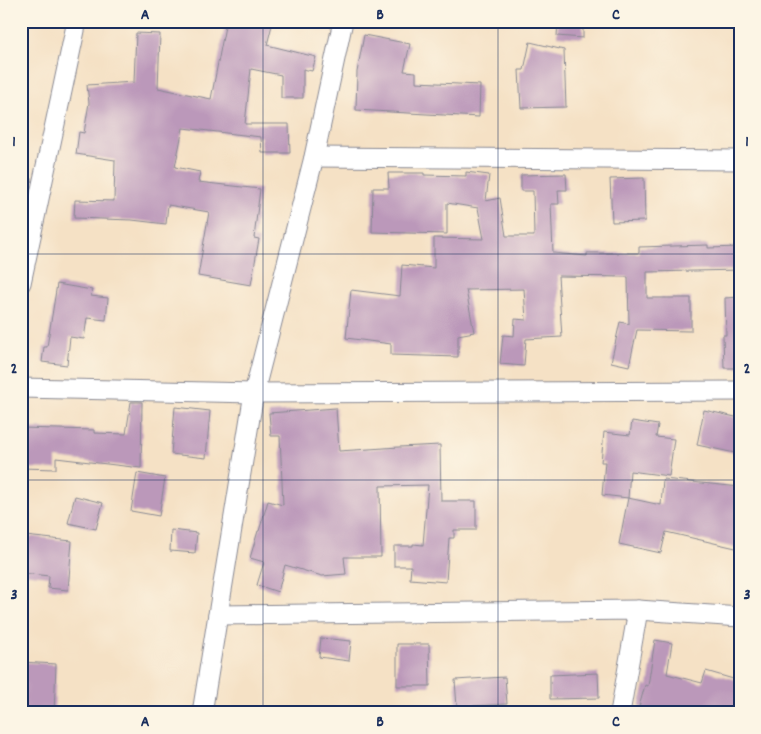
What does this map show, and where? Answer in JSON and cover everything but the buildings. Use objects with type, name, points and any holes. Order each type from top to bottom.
[{"type":"street","points":[[21,284],[77,21]]},
{"type":"street","points":[[202,713],[254,393],[314,157],[343,21]]},
{"type":"street","points":[[314,157],[740,160]]},
{"type":"street","points":[[21,388],[254,393],[740,391]]},
{"type":"street","points":[[218,615],[638,610],[740,617]]},
{"type":"street","points":[[620,713],[638,610]]}]
